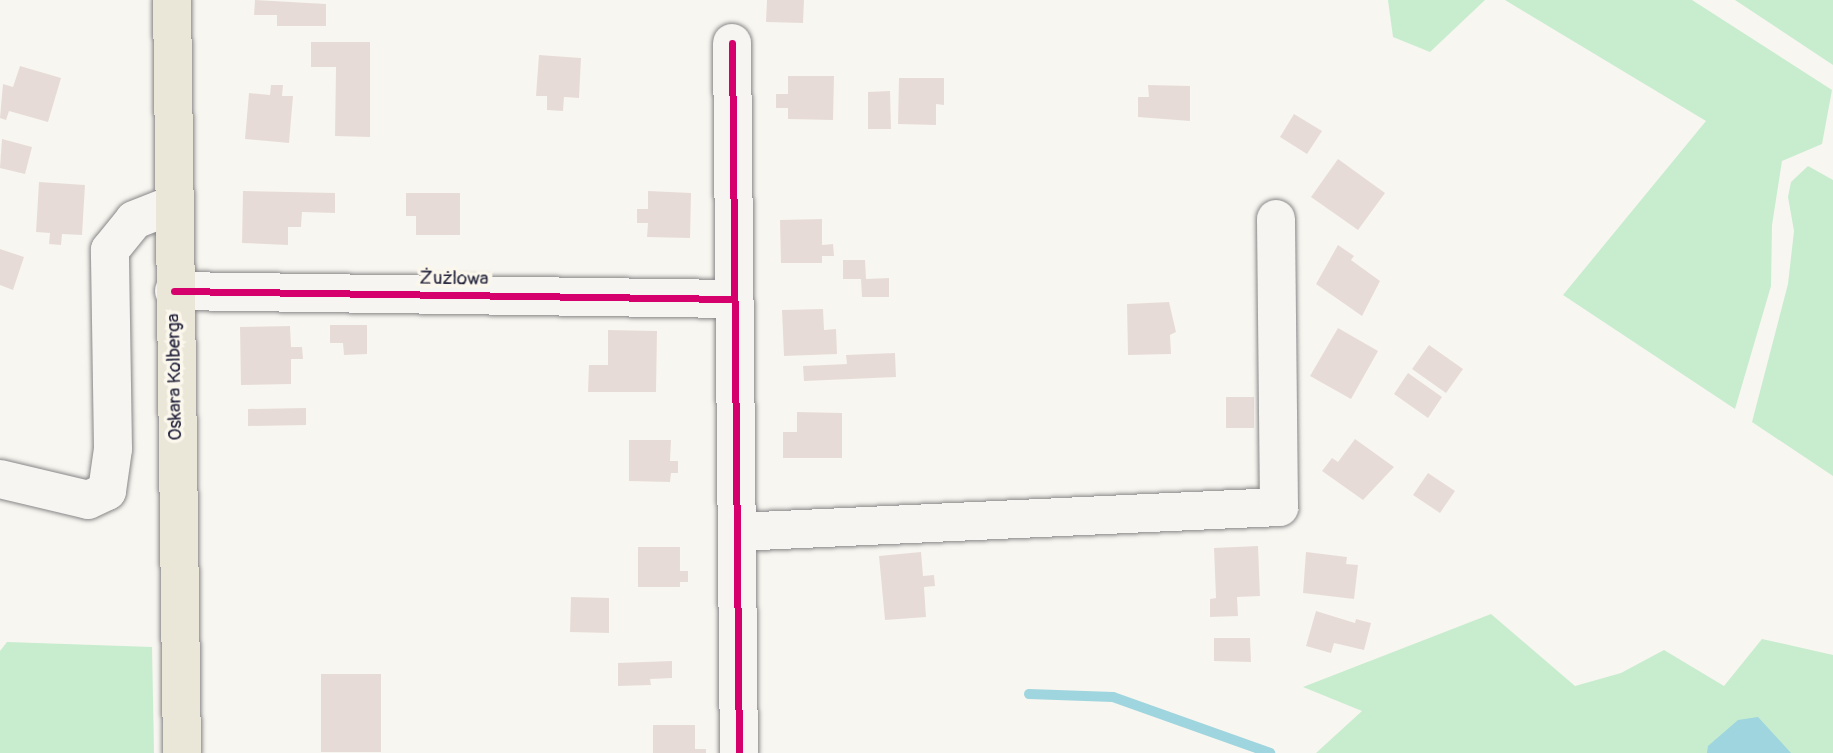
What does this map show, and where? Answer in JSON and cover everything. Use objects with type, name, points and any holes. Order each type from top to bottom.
[{"type":"main road","name":"Oskara Kolberga","points":[[172,0],[172,205],[182,753]]},
{"type":"street","points":[[732,43],[739,753]]},
{"type":"street","points":[[0,479],[88,500],[107,491],[113,449],[110,250],[134,220],[172,205]]},
{"type":"street","points":[[737,532],[1279,507],[1276,219]]},
{"type":"street","name":"Żużlowa","points":[[174,291],[734,299]]},
{"type":"green space","points":[[1388,0],[1485,0],[1430,52],[1393,37]]},
{"type":"green space","points":[[1505,0],[1692,0],[1832,90],[1822,144],[1782,161],[1772,225],[1771,286],[1735,409],[1563,295],[1706,121]]},
{"type":"green space","points":[[1735,0],[1833,0],[1833,65]]},
{"type":"green space","points":[[1808,166],[1833,180],[1833,476],[1752,422],[1788,284],[1794,231],[1788,197],[1791,182]]},
{"type":"green space","points":[[1491,614],[1575,686],[1621,673],[1664,650],[1724,686],[1762,639],[1833,655],[1833,753],[1316,753],[1362,711],[1303,687]]},
{"type":"green space","points":[[7,642],[152,647],[154,753],[0,753],[0,651]]},
{"type":"water","points":[[1758,717],[1791,753],[1707,753],[1708,746],[1738,720]]},
{"type":"building","points":[[255,0],[326,4],[326,26],[277,26],[277,15],[254,15]]},
{"type":"building","points":[[767,0],[804,0],[803,23],[766,22]]},
{"type":"building","points":[[311,42],[370,42],[370,137],[335,136],[336,67],[311,67]]},
{"type":"building","points":[[539,55],[581,58],[579,98],[564,97],[563,111],[547,110],[547,96],[536,96]]},
{"type":"building","points":[[20,66],[61,78],[48,122],[9,111],[6,120],[0,118],[3,84],[13,87]]},
{"type":"building","points":[[788,76],[834,76],[833,120],[788,119],[788,108],[776,108],[776,94],[788,94]]},
{"type":"building","points":[[899,78],[944,78],[944,105],[936,104],[936,125],[898,124]]},
{"type":"building","points":[[271,85],[283,85],[282,96],[293,96],[289,143],[245,139],[249,93],[270,95]]},
{"type":"building","points":[[1148,85],[1190,86],[1190,121],[1138,117],[1138,97],[1149,97]]},
{"type":"building","points":[[890,91],[891,129],[868,129],[868,92]]},
{"type":"building","points":[[1294,114],[1322,131],[1307,154],[1280,137]]},
{"type":"building","points":[[2,139],[32,147],[25,174],[0,168]]},
{"type":"building","points":[[1338,159],[1385,193],[1358,230],[1311,197]]},
{"type":"building","points":[[39,182],[85,185],[82,235],[62,234],[61,245],[49,244],[50,233],[36,232]]},
{"type":"building","points":[[243,191],[335,193],[335,213],[302,212],[301,227],[288,227],[288,245],[242,243]]},
{"type":"building","points":[[648,191],[691,193],[690,238],[647,237],[648,223],[637,223],[637,209],[648,209]]},
{"type":"building","points":[[406,193],[460,193],[460,235],[416,235],[416,216],[406,216]]},
{"type":"building","points":[[822,219],[822,245],[833,244],[834,256],[822,256],[822,263],[781,263],[780,220]]},
{"type":"building","points":[[1338,245],[1354,256],[1351,260],[1380,281],[1362,316],[1316,284]]},
{"type":"building","points":[[0,249],[24,257],[13,290],[0,285]]},
{"type":"building","points":[[843,260],[865,260],[866,279],[889,278],[889,297],[862,297],[861,279],[843,279]]},
{"type":"building","points":[[1169,302],[1176,332],[1170,335],[1171,354],[1128,355],[1127,304]]},
{"type":"building","points":[[823,309],[824,330],[836,329],[837,354],[784,356],[782,310]]},
{"type":"building","points":[[330,325],[367,325],[367,354],[344,355],[343,343],[330,343]]},
{"type":"building","points":[[290,326],[291,347],[302,347],[303,359],[291,359],[291,384],[241,385],[240,327]]},
{"type":"building","points":[[1338,328],[1378,351],[1351,399],[1310,376]]},
{"type":"building","points":[[608,330],[657,331],[656,392],[588,392],[589,365],[608,365]]},
{"type":"building","points":[[1429,345],[1463,369],[1446,393],[1412,369]]},
{"type":"building","points":[[895,353],[896,377],[804,381],[803,366],[847,364],[846,355]]},
{"type":"building","points":[[1408,373],[1442,397],[1428,418],[1394,394]]},
{"type":"building","points":[[1226,397],[1254,397],[1254,428],[1226,428]]},
{"type":"building","points":[[306,408],[306,425],[248,426],[248,409]]},
{"type":"building","points":[[797,412],[842,413],[842,458],[783,458],[783,432],[797,432]]},
{"type":"building","points":[[1355,439],[1394,467],[1363,500],[1322,471],[1332,458],[1338,462]]},
{"type":"building","points":[[629,440],[671,440],[670,461],[678,461],[678,473],[671,473],[670,482],[629,481]]},
{"type":"building","points":[[1428,473],[1455,491],[1440,513],[1413,495]]},
{"type":"building","points":[[1258,546],[1260,596],[1237,597],[1238,616],[1210,617],[1210,599],[1216,598],[1214,548]]},
{"type":"building","points":[[638,547],[680,547],[680,571],[688,571],[688,582],[680,582],[680,587],[638,587]]},
{"type":"building","points":[[921,552],[923,576],[934,575],[935,586],[924,587],[926,617],[885,620],[879,556]]},
{"type":"building","points":[[1306,552],[1347,557],[1346,564],[1358,565],[1354,599],[1303,593]]},
{"type":"building","points":[[571,597],[609,598],[609,633],[570,632]]},
{"type":"building","points":[[1316,611],[1355,623],[1356,619],[1371,623],[1364,650],[1334,643],[1331,653],[1306,646]]},
{"type":"building","points":[[1214,638],[1250,638],[1251,662],[1214,661]]},
{"type":"building","points":[[672,661],[672,678],[650,679],[651,685],[618,686],[618,663]]},
{"type":"building","points":[[321,674],[381,674],[381,752],[321,752]]},
{"type":"building","points":[[653,725],[695,725],[695,749],[706,749],[706,753],[653,753]]},
{"type":"waterway","points":[[1029,694],[1113,697],[1270,753]]},
{"type":"cycle path","points":[[732,43],[739,753]]},
{"type":"cycle path","points":[[174,291],[734,299]]}]
